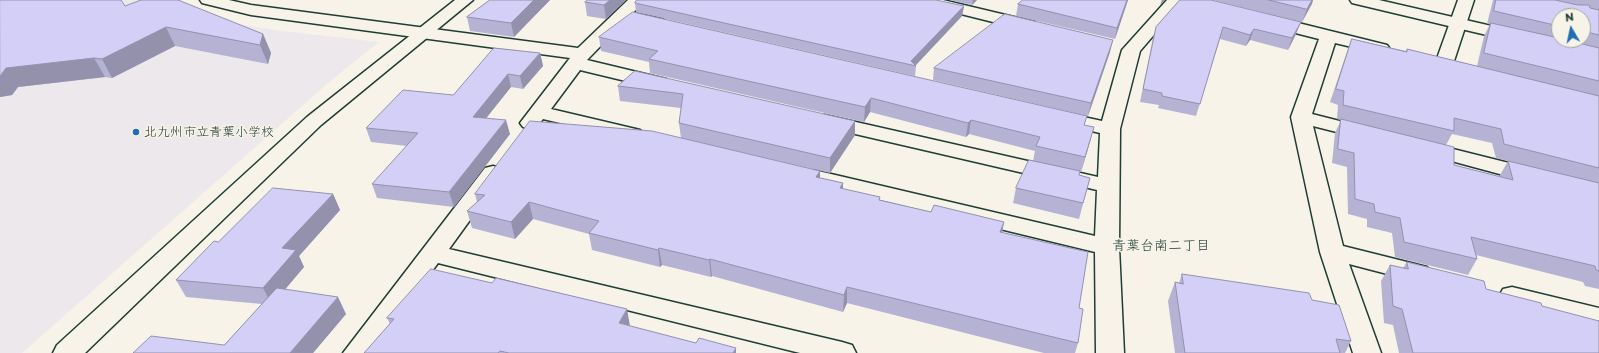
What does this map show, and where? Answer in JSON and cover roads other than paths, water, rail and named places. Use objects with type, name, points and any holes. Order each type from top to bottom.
[{"type":"street","points":[[208,0],[251,10],[424,32],[578,59],[675,86]]},
{"type":"street","points":[[67,353],[314,121],[465,0]]},
{"type":"street","points":[[358,353],[578,59],[637,0]]},
{"type":"street","points":[[923,0],[1046,30]]},
{"type":"street","points":[[1110,353],[1108,186],[1110,129],[1123,48],[1176,0]]},
{"type":"street","points":[[1358,0],[1529,40]]},
{"type":"street","points":[[1443,64],[1459,24],[1466,0]]},
{"type":"street","points":[[621,15],[675,28]]},
{"type":"street","points":[[1255,17],[1398,53]]},
{"type":"street","points":[[1329,36],[1301,117],[1332,252],[1367,353]]},
{"type":"street","points":[[539,112],[654,139]]},
{"type":"street","points":[[1040,113],[1110,129]]},
{"type":"street","points":[[807,117],[1108,186]]},
{"type":"street","points":[[1301,117],[1385,138]]},
{"type":"street","points":[[1408,144],[1553,181]]},
{"type":"street","points":[[792,172],[1108,247]]},
{"type":"street","points":[[1332,252],[1439,278]]},
{"type":"street","points":[[432,253],[842,353]]},
{"type":"street","points":[[1492,291],[1599,318]]},
{"type":"place","name":"北九州市立青葉小学校","points":[[136,132]]},
{"type":"district","name":"青葉台南二丁目","points":[[1161,246]]}]
